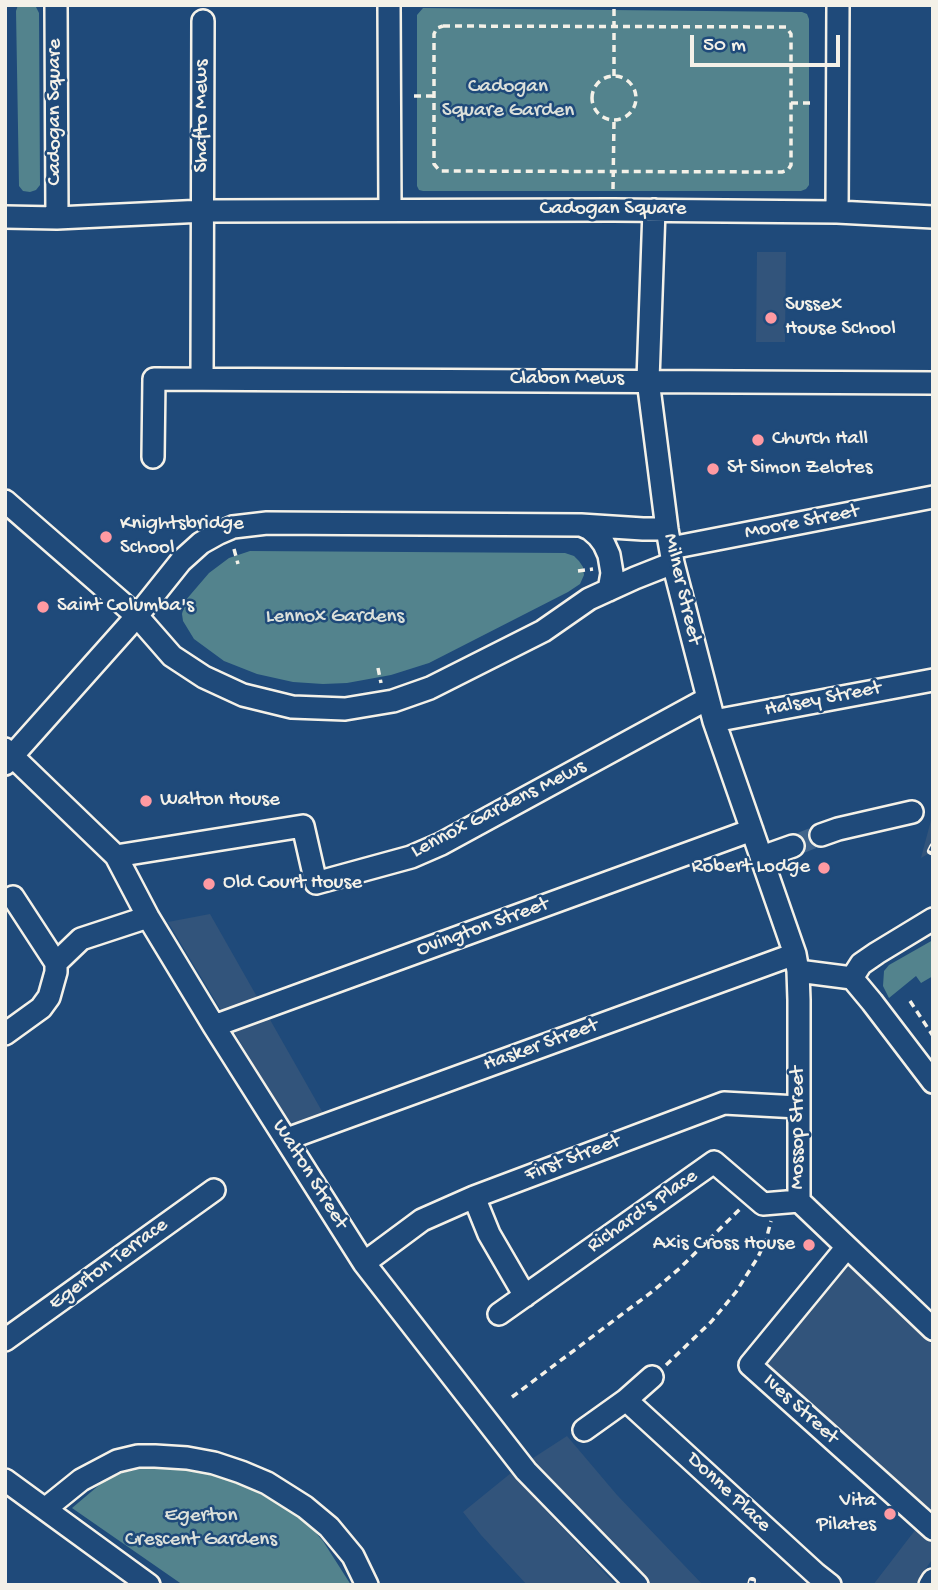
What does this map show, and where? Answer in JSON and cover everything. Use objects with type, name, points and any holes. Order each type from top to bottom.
[{"type":"street","name":"Cadogan Square","points":[[56,5],[57,218]]},
{"type":"street","points":[[389,5],[390,211]]},
{"type":"street","points":[[837,212],[838,5]]},
{"type":"street","name":"Shafto Mews","points":[[203,21],[204,211]]},
{"type":"street","name":"Cadogan Square","points":[[5,218],[204,211],[654,210],[837,212],[933,217]]},
{"type":"street","name":"Milner Street","points":[[654,210],[648,380],[670,547],[707,699],[797,962]]},
{"type":"street","points":[[202,379],[204,211]]},
{"type":"street","name":"Clabon Mews","points":[[153,457],[154,379],[933,383]]},
{"type":"street","name":"Moore Street","points":[[670,547],[933,497]]},
{"type":"street","points":[[5,501],[137,616],[172,656],[204,677],[243,695],[292,707],[345,709],[393,701],[430,688],[543,631],[589,599],[609,590],[670,547],[643,529],[581,525],[267,523],[238,526],[201,543],[181,561],[137,616],[8,756]]},
{"type":"street","points":[[581,525],[598,536],[609,555],[612,573],[609,590]]},
{"type":"street","name":"Halsey Street","points":[[714,721],[933,680]]},
{"type":"street","name":"Lennox Gardens Mews","points":[[116,856],[303,826],[317,883],[411,857],[440,844],[707,699]]},
{"type":"street","name":"Walton Street","points":[[8,756],[116,856],[148,917],[214,1026],[364,1263],[526,1471],[637,1585]]},
{"type":"street","points":[[821,835],[912,812]]},
{"type":"street","name":"Ovington Street","points":[[214,1026],[752,830]]},
{"type":"street","points":[[762,857],[793,846]]},
{"type":"street","points":[[5,1034],[41,1007],[49,997],[56,972],[56,963],[13,897]]},
{"type":"street","points":[[56,963],[81,939],[148,917]]},
{"type":"street","points":[[852,978],[861,964],[933,919]]},
{"type":"street","points":[[797,962],[852,978],[933,1082]]},
{"type":"street","name":"Mossop Street","points":[[797,962],[799,1201],[933,1329]]},
{"type":"street","name":"Hasker Street","points":[[287,1139],[797,962]]},
{"type":"street","name":"First Street","points":[[364,1263],[422,1220],[474,1197],[724,1103],[798,1107]]},
{"type":"street","name":"Richard's Place","points":[[499,1314],[714,1162],[758,1200]]},
{"type":"street","name":"Egerton Terrace","points":[[5,1340],[214,1190]]},
{"type":"street","points":[[474,1197],[489,1234],[525,1296]]},
{"type":"street","points":[[758,1200],[799,1201]]},
{"type":"street","name":"Ives Street","points":[[847,1247],[750,1365],[933,1529]]},
{"type":"street","points":[[584,1430],[626,1400],[652,1377]]},
{"type":"street","name":"Donne Place","points":[[626,1400],[830,1585]]},
{"type":"street","points":[[45,1509],[81,1480],[117,1461],[138,1456],[155,1456],[214,1463],[267,1483],[305,1507],[329,1527],[353,1556],[367,1585]]},
{"type":"street","points":[[5,1480],[149,1585]]},
{"type":"street","points":[[930,1585],[933,1580]]},
{"type":"path","points":[[614,5],[614,76]]},
{"type":"path","points":[[440,27],[786,27],[791,34],[791,165],[785,172],[440,172],[435,164],[435,96],[435,34],[440,27]]},
{"type":"path","points":[[614,76],[627,80],[636,98],[632,111],[621,120],[614,121],[596,111],[592,98],[601,81],[614,76]]},
{"type":"path","points":[[414,96],[435,96]]},
{"type":"path","points":[[791,103],[814,103]]},
{"type":"path","points":[[613,191],[614,121]]},
{"type":"path","points":[[234,556],[238,564]]},
{"type":"path","points":[[578,571],[584,570]]},
{"type":"path","points":[[378,668],[380,677]]},
{"type":"path","points":[[910,1001],[933,1036]]},
{"type":"path","points":[[512,1397],[662,1283],[758,1200],[771,1220],[766,1240],[748,1275],[711,1322],[652,1377]]},
{"type":"shaded area","name":"Sussex House School","points":[[757,252],[786,252],[785,342],[756,342]]},
{"type":"shaded area","points":[[933,813],[933,851],[921,858],[926,839]]},
{"type":"shaded area","points":[[210,914],[323,1113],[290,1125],[168,922]]},
{"type":"shaded area","points":[[843,1261],[933,1345],[933,1517],[760,1366]]},
{"type":"shaded area","points":[[567,1436],[617,1495],[703,1585],[650,1585],[530,1460]]},
{"type":"shaded area","points":[[511,1473],[616,1585],[527,1585],[463,1512]]},
{"type":"shaded area","points":[[919,1525],[933,1537],[933,1558],[915,1585],[873,1585]]},
{"type":"green space","points":[[18,5],[35,5],[39,13],[40,185],[30,192],[23,191],[19,186]]},
{"type":"green space","name":"Cadogan Square Garden","points":[[423,8],[807,14],[809,185],[801,191],[419,190],[417,15]]},
{"type":"green space","name":"Lennox Gardens","points":[[250,551],[565,553],[579,561],[584,575],[580,584],[568,592],[429,663],[391,675],[347,683],[293,682],[257,674],[224,661],[194,639],[183,621],[185,601],[209,573],[229,558]]},
{"type":"green space","points":[[933,940],[933,976],[921,983],[916,976],[889,998],[883,986],[884,971],[889,965]]},
{"type":"green space","name":"Egerton Crescent Gardens","points":[[165,1467],[222,1476],[292,1512],[308,1524],[323,1541],[351,1585],[183,1585],[72,1508],[104,1481],[122,1473]]},
{"type":"tunnel","points":[[793,846],[821,835]]},
{"type":"railway","points":[[931,851],[933,847]]},
{"type":"railway","points":[[751,1585],[752,1581]]},
{"type":"place","name":"Sussex House School","points":[[771,318]]},
{"type":"place","name":"Church Hall","points":[[758,440]]},
{"type":"place","name":"St Simon Zelotes","points":[[713,469]]},
{"type":"place","name":"Knightsbridge School","points":[[106,537]]},
{"type":"place","name":"Saint Columba's","points":[[43,607]]},
{"type":"place","name":"Walton House","points":[[146,801]]},
{"type":"place","name":"Robert Lodge","points":[[824,868]]},
{"type":"place","name":"Old Court House","points":[[209,884]]},
{"type":"place","name":"Axis Cross House","points":[[809,1245]]},
{"type":"place","name":"Vita Pilates","points":[[890,1514]]}]
